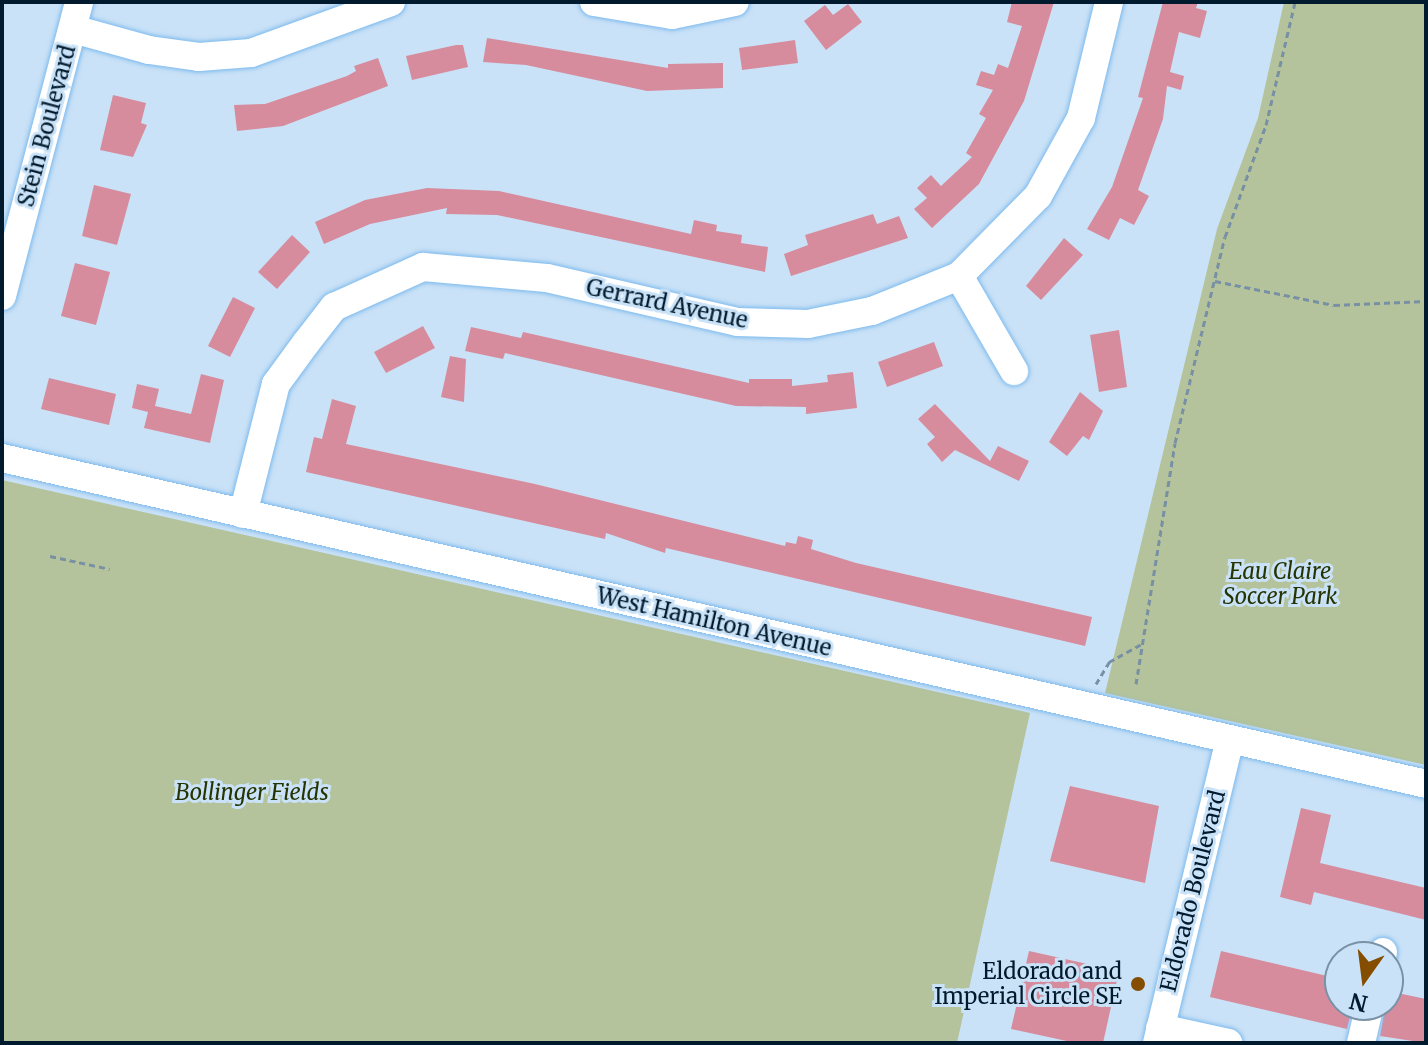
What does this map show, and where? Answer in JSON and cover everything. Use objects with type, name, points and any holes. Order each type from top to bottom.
[{"type":"street","points":[[76,16],[199,57],[251,53],[391,2]]},
{"type":"street","points":[[594,2],[672,15],[735,2]]},
{"type":"street","name":"Gerrard Avenue","points":[[243,514],[276,384],[334,307],[423,267],[547,278],[737,322],[808,324],[872,311],[959,276],[1038,196],[1081,118],[1109,2]]},
{"type":"street","name":"Stein Boulevard","points":[[2,296],[76,16]]},
{"type":"street","points":[[959,276],[1014,371]]},
{"type":"street","name":"West Hamilton Avenue","points":[[2,458],[1426,784]]},
{"type":"street","name":"Eldorado Boulevard","points":[[1158,1035],[1230,740]]},
{"type":"street","points":[[1361,1043],[1366,1021]]},
{"type":"street","points":[[1158,1035],[1228,1043]]},
{"type":"path","points":[[1136,684],[1175,443],[1225,237],[1266,125],[1295,2]]},
{"type":"path","points":[[1215,281],[1334,305],[1426,301]]},
{"type":"path","points":[[50,556],[110,569]]},
{"type":"path","points":[[1096,684],[1109,662],[1142,644]]},
{"type":"green space","name":"Eau Claire Soccer Park","points":[[1284,2],[1426,2],[1426,765],[1105,693],[1217,229],[1258,118]]},
{"type":"green space","name":"Bollinger Fields","points":[[2,480],[1030,713],[957,1043],[2,1043]]},
{"type":"building","points":[[1012,2],[1054,2],[1024,101],[979,184],[932,228],[914,209],[927,198],[917,188],[931,175],[941,186],[972,157],[966,153],[986,118],[979,114],[993,90],[976,85],[981,71],[994,75],[998,64],[1008,68],[1022,26],[1007,22]]},
{"type":"building","points":[[1163,2],[1198,2],[1196,8],[1207,11],[1200,38],[1179,32],[1170,72],[1184,76],[1181,90],[1167,86],[1163,119],[1138,190],[1149,196],[1134,225],[1120,218],[1109,240],[1087,229],[1112,187],[1143,98],[1138,97]]},
{"type":"building","points":[[848,4],[862,22],[826,50],[804,21],[825,5],[833,15]]},
{"type":"building","points":[[487,38],[668,68],[668,64],[723,63],[723,88],[647,91],[526,65],[483,62]]},
{"type":"building","points":[[795,40],[798,63],[742,70],[739,48]]},
{"type":"building","points":[[463,45],[468,67],[412,80],[406,56]]},
{"type":"building","points":[[378,58],[388,86],[283,126],[237,131],[234,105],[265,104],[347,76],[356,71],[354,66]]},
{"type":"building","points":[[113,95],[146,103],[141,123],[147,125],[133,157],[100,150]]},
{"type":"building","points":[[94,185],[131,194],[117,245],[82,236]]},
{"type":"building","points":[[427,188],[499,191],[691,234],[694,220],[717,225],[716,231],[742,235],[741,243],[768,247],[765,272],[497,215],[446,214],[447,208],[370,224],[324,244],[315,222],[365,200]]},
{"type":"building","points":[[873,214],[877,224],[899,216],[908,238],[791,276],[784,254],[808,245],[805,235]]},
{"type":"building","points":[[292,235],[310,252],[277,289],[258,272]]},
{"type":"building","points":[[1064,238],[1083,255],[1041,300],[1026,286]]},
{"type":"building","points":[[75,263],[110,272],[96,325],[61,316]]},
{"type":"building","points":[[233,297],[255,308],[230,357],[208,346]]},
{"type":"building","points":[[423,326],[435,348],[386,373],[374,352]]},
{"type":"building","points":[[471,327],[521,338],[523,332],[749,383],[749,379],[792,379],[792,386],[828,382],[827,375],[853,372],[857,408],[806,414],[806,407],[736,406],[505,353],[503,359],[465,351]]},
{"type":"building","points":[[1119,330],[1127,387],[1099,392],[1090,335]]},
{"type":"building","points":[[934,342],[943,366],[887,387],[878,362]]},
{"type":"building","points":[[450,356],[466,359],[464,402],[441,397]]},
{"type":"building","points":[[201,374],[224,380],[210,443],[144,428],[148,412],[132,408],[137,384],[159,389],[155,406],[191,414]]},
{"type":"building","points":[[49,378],[116,394],[109,425],[41,409]]},
{"type":"building","points":[[1080,392],[1103,411],[1089,440],[1083,436],[1067,456],[1049,442]]},
{"type":"building","points":[[332,399],[356,406],[346,444],[535,484],[785,546],[786,542],[796,544],[798,536],[813,540],[811,549],[856,563],[1092,617],[1085,646],[666,548],[665,553],[606,533],[605,539],[306,472],[314,437],[322,439]]},
{"type":"building","points":[[935,404],[990,461],[998,446],[1029,461],[1019,481],[955,450],[942,462],[927,444],[935,437],[918,419]]},
{"type":"building","points":[[1070,786],[1159,806],[1145,883],[1050,861]]},
{"type":"building","points":[[1301,808],[1331,815],[1320,863],[1426,888],[1426,920],[1314,892],[1311,905],[1280,897]]},
{"type":"building","points":[[1029,951],[1119,971],[1103,1043],[1076,1043],[1011,1029]]},
{"type":"building","points":[[1221,951],[1324,975],[1324,1021],[1349,1021],[1347,1029],[1210,997]]},
{"type":"building","points":[[1404,994],[1426,999],[1426,1043],[1380,1036],[1383,1021],[1404,1021]]},
{"type":"place","name":"Eldorado and Imperial Circle SE","points":[[1138,984]]}]
